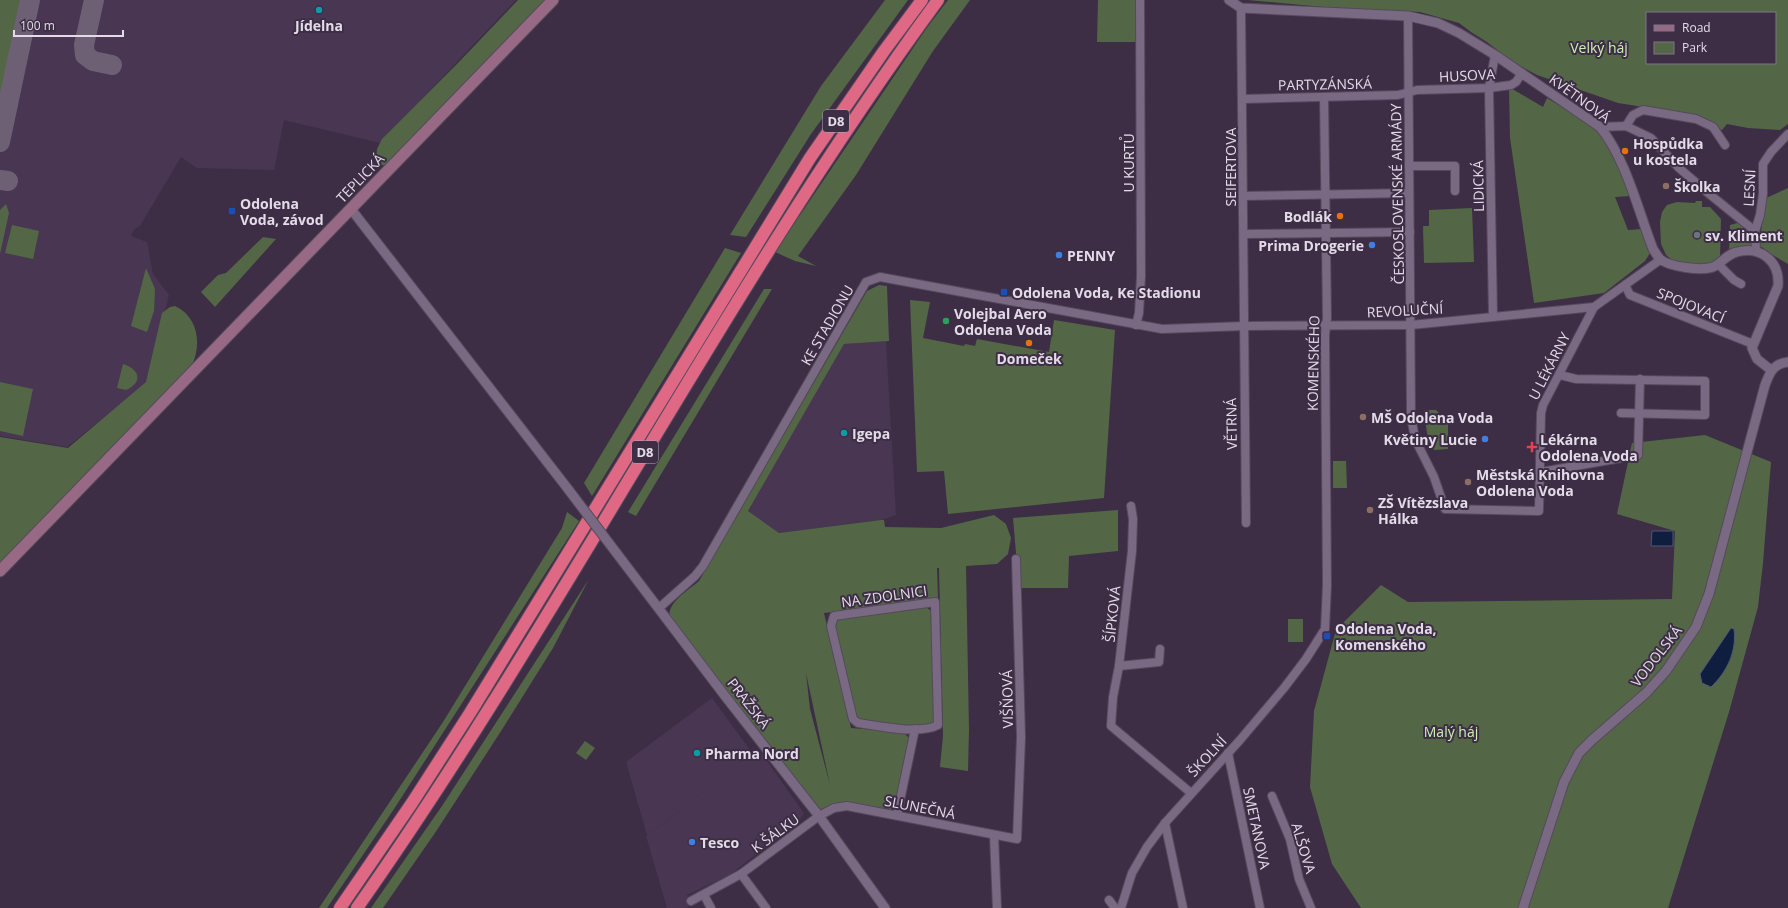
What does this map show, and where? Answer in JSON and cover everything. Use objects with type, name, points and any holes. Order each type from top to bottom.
[{"type":"highway","name":"D8","points":[[340,908],[470,713],[810,158],[884,50],[922,0]]},
{"type":"highway","name":"D8","points":[[357,908],[423,810],[540,627],[819,171],[896,58],[938,0]]},
{"type":"main road","name":"TEPLICKÁ","points":[[0,571],[553,0]]},
{"type":"street","name":"U KURTŮ","points":[[1136,325],[1139,313],[1141,276],[1140,0]]},
{"type":"street","points":[[1229,0],[1241,8]]},
{"type":"street","name":"KVĚTNOVÁ","points":[[1241,8],[1408,16],[1438,22],[1459,33],[1495,55],[1600,127],[1614,148],[1653,249],[1660,260]]},
{"type":"street","name":"SEIFERTOVA","points":[[1241,8],[1245,326]]},
{"type":"street","name":"ČESKOSLOVENSKÉ ARMÁDY","points":[[1408,16],[1411,416],[1415,439],[1434,477],[1445,509],[1539,511]]},
{"type":"street","name":"LIDICKÁ","points":[[1493,317],[1489,88],[1495,55]]},
{"type":"street","name":"HUSOVA","points":[[1408,92],[1417,90],[1489,88],[1511,85],[1516,82],[1522,73]]},
{"type":"street","name":"PARTYZÁNSKÁ","points":[[1243,99],[1398,95],[1408,92]]},
{"type":"street","name":"KOMENSKÉHO","points":[[1324,97],[1327,585],[1325,629]]},
{"type":"street","points":[[1626,126],[1633,115],[1643,110],[1696,119],[1713,128],[1725,145]]},
{"type":"street","points":[[1600,127],[1626,126],[1651,138],[1679,168],[1755,231]]},
{"type":"street","name":"LESNÍ","points":[[1756,251],[1755,231],[1764,194],[1762,164],[1770,152],[1788,134]]},
{"type":"street","points":[[1409,166],[1455,166],[1455,191]]},
{"type":"street","points":[[1243,196],[1409,193]]},
{"type":"street","name":"PRAŽSKÁ","points":[[351,209],[820,816],[885,908]]},
{"type":"street","points":[[1244,234],[1410,232]]},
{"type":"street","points":[[1660,260],[1680,267],[1709,268],[1718,264],[1733,253],[1748,250],[1756,251],[1773,262],[1777,268],[1779,277],[1778,286],[1753,344],[1752,352],[1757,359],[1771,370],[1779,364],[1788,362]]},
{"type":"street","name":"REVOLUČNÍ","points":[[1136,325],[1162,329],[1245,326],[1411,325],[1594,307],[1660,260]]},
{"type":"street","points":[[1718,264],[1734,280],[1741,284]]},
{"type":"street","name":"KE STADIONU","points":[[659,608],[695,576],[703,566],[866,282],[880,277],[1136,325]]},
{"type":"street","name":"SPOJOVACÍ","points":[[1625,285],[1630,295],[1753,344]]},
{"type":"street","name":"U LÉKÁRNY","points":[[1539,511],[1541,472],[1541,413],[1543,405],[1560,375],[1594,307]]},
{"type":"street","name":"VĚTRNÁ","points":[[1245,326],[1243,405],[1246,523]]},
{"type":"street","name":"VODOLSKÁ","points":[[1523,908],[1564,782],[1579,753],[1646,693],[1666,670],[1696,627],[1709,594],[1765,385],[1771,370]]},
{"type":"street","points":[[1560,375],[1576,379],[1705,381],[1705,415],[1621,413]]},
{"type":"street","points":[[1541,472],[1638,455],[1640,379]]},
{"type":"street","name":"ŠÍPKOVÁ","points":[[1131,506],[1133,519],[1132,551],[1120,666],[1113,697],[1111,726],[1191,793]]},
{"type":"street","name":"VIŠŇOVÁ","points":[[1016,559],[1021,737],[1017,839]]},
{"type":"street","name":"NA ZDOLNICI","points":[[935,602],[938,725],[931,729],[915,729],[858,724],[853,719],[831,626],[834,616],[935,602]]},
{"type":"street","name":"ŠKOLNÍ","points":[[1121,908],[1132,873],[1147,847],[1165,823],[1228,753],[1288,682],[1306,659],[1325,629]]},
{"type":"street","points":[[1120,666],[1159,662],[1160,649]]},
{"type":"street","points":[[897,815],[915,729]]},
{"type":"street","name":"SMETANOVA","points":[[1228,753],[1260,908]]},
{"type":"street","name":"ALŠOVA","points":[[1272,796],[1290,839],[1299,879],[1311,908]]},
{"type":"street","name":"SLUNEČNÁ","points":[[820,816],[834,808],[847,806],[1017,839]]},
{"type":"street","name":"K ŠÁLKU","points":[[691,901],[741,874],[820,816]]},
{"type":"street","points":[[1165,823],[1183,908]]},
{"type":"street","points":[[994,835],[998,908]]},
{"type":"street","points":[[741,874],[766,908]]},
{"type":"street","points":[[704,895],[711,908]]},
{"type":"street","points":[[1109,900],[1115,908]]},
{"type":"shaded area","points":[[0,0],[516,0],[380,143],[284,120],[274,170],[197,168],[181,157],[140,226],[134,229],[131,236],[147,242],[153,274],[169,295],[147,383],[67,447],[0,436]]},
{"type":"shaded area","points":[[886,341],[896,515],[881,520],[779,533],[748,511],[844,344]]},
{"type":"shaded area","points":[[712,698],[753,754],[759,750],[804,813],[798,823],[729,875],[687,895],[691,906],[685,908],[667,908],[646,836],[737,767],[647,835],[626,762]]},
{"type":"green space","points":[[0,0],[21,0],[0,99]]},
{"type":"green space","points":[[518,0],[547,0],[391,162],[383,165],[379,164],[376,161],[377,149],[382,139]]},
{"type":"green space","points":[[885,0],[908,0],[811,134],[746,237],[730,235],[821,86]]},
{"type":"green space","points":[[948,0],[970,0],[933,51],[856,175],[798,256],[816,266],[795,261],[775,252],[926,29]]},
{"type":"green space","points":[[1098,0],[1137,0],[1136,42],[1097,42]]},
{"type":"green space","name":"Velký háj","points":[[1248,0],[1788,0],[1788,124],[1780,130],[1748,128],[1727,124],[1722,130],[1688,114],[1618,103],[1537,75],[1511,61],[1459,23],[1420,12],[1323,7]]},
{"type":"green space","points":[[1509,87],[1543,107],[1547,98],[1596,128],[1606,141],[1616,159],[1630,196],[1615,197],[1628,230],[1642,229],[1650,253],[1645,261],[1604,293],[1534,303],[1510,138]]},
{"type":"green space","points":[[1788,188],[1788,264],[1764,250],[1764,248],[1760,247],[1764,199]]},
{"type":"green space","points":[[1696,201],[1702,201],[1702,207],[1710,207],[1721,219],[1720,258],[1708,265],[1680,263],[1672,260],[1666,255],[1661,244],[1660,222],[1662,212],[1667,205],[1677,202],[1695,203]]},
{"type":"green space","points":[[6,204],[9,213],[0,254],[0,210]]},
{"type":"green space","points":[[1472,208],[1474,262],[1424,263],[1423,226],[1429,226],[1429,210]]},
{"type":"green space","points":[[1741,222],[1751,232],[1753,245],[1750,248],[1729,252],[1730,225]]},
{"type":"green space","points":[[12,225],[39,231],[33,259],[5,253]]},
{"type":"green space","points":[[263,237],[276,239],[215,307],[201,292],[218,275],[226,273]]},
{"type":"green space","points":[[725,248],[741,253],[592,496],[584,483]]},
{"type":"green space","points":[[146,268],[155,289],[154,311],[147,332],[131,326]]},
{"type":"green space","points":[[879,285],[887,286],[889,341],[844,344],[748,511],[779,533],[881,520],[884,520],[885,527],[941,528],[994,515],[1006,524],[1011,538],[1008,554],[997,564],[966,566],[969,730],[968,771],[940,767],[943,736],[939,568],[937,568],[938,598],[824,613],[851,728],[903,732],[908,737],[908,740],[894,810],[835,803],[836,805],[818,810],[670,620],[669,614],[678,598],[699,581],[867,291]],"holes":[[[806,673],[830,785],[810,709]]]},
{"type":"green space","points":[[764,289],[772,289],[636,516],[628,512]]},
{"type":"green space","points":[[910,300],[930,302],[923,338],[964,346],[965,344],[975,346],[977,339],[1049,352],[1054,320],[1115,330],[1104,498],[948,514],[944,471],[917,472]]},
{"type":"green space","points":[[175,306],[189,317],[194,325],[197,350],[191,367],[0,565],[0,437],[68,448],[146,382],[162,313],[170,307]]},
{"type":"green space","points":[[123,364],[133,369],[137,376],[137,380],[132,387],[126,390],[117,388]]},
{"type":"green space","points":[[0,382],[33,389],[23,436],[0,431]]},
{"type":"green space","points":[[1424,410],[1436,410],[1448,422],[1448,449],[1434,450],[1427,433]]},
{"type":"green space","name":"Malý háj","points":[[1705,435],[1771,462],[1758,607],[1729,712],[1668,908],[1361,908],[1332,864],[1310,787],[1314,711],[1336,630],[1381,585],[1408,602],[1672,599],[1675,531],[1617,514],[1632,443]],"holes":[[[1732,628],[1711,687],[1701,674]]]},
{"type":"green space","points":[[1333,461],[1346,461],[1347,488],[1333,488]]},
{"type":"green space","points":[[1118,510],[1118,551],[1069,556],[1068,588],[1019,588],[1013,518]]},
{"type":"green space","points":[[567,512],[579,521],[394,809],[327,908],[319,908],[443,722],[562,528]]},
{"type":"green space","points":[[589,579],[553,648],[437,830],[383,908],[371,908],[442,806]]},
{"type":"green space","points":[[926,607],[931,611],[934,722],[928,727],[862,721],[856,716],[835,626],[837,621],[841,619]]},
{"type":"green space","points":[[1288,619],[1303,619],[1303,642],[1288,642]]},
{"type":"green space","points":[[585,741],[595,748],[586,760],[576,753]]},
{"type":"water","points":[[1652,531],[1673,531],[1673,546],[1651,546]]},
{"type":"water","points":[[1731,628],[1734,629],[1735,637],[1730,661],[1722,675],[1711,687],[1702,683],[1700,674]]},
{"type":"taxiway","points":[[0,142],[30,0]]},
{"type":"taxiway","points":[[94,0],[84,45],[85,55],[93,61],[112,65]]},
{"type":"taxiway","points":[[0,180],[8,181]]},
{"type":"place","name":"Jídelna","points":[[319,10]]},
{"type":"place","name":"Hospůdka u kostela","points":[[1625,151]]},
{"type":"place","name":"Školka","points":[[1666,186]]},
{"type":"place","name":"Odolena Voda, závod","points":[[232,211]]},
{"type":"place","name":"Bodlák","points":[[1340,216]]},
{"type":"place","name":"sv. Kliment","points":[[1697,235]]},
{"type":"place","name":"Prima Drogerie","points":[[1372,245]]},
{"type":"place","name":"PENNY","points":[[1059,255]]},
{"type":"place","name":"Odolena Voda, Ke Stadionu","points":[[1004,292]]},
{"type":"place","name":"Volejbal Aero Odolena Voda","points":[[946,321]]},
{"type":"place","name":"Domeček","points":[[1029,343]]},
{"type":"place","name":"MŠ Odolena Voda","points":[[1363,417]]},
{"type":"place","name":"Igepa","points":[[844,433]]},
{"type":"place","name":"Květiny Lucie","points":[[1485,439]]},
{"type":"place","name":"Lékárna Odolena Voda","points":[[1532,447]]},
{"type":"place","name":"Městská Knihovna Odolena Voda","points":[[1468,482]]},
{"type":"place","name":"ZŠ Vítězslava Hálka","points":[[1370,510]]},
{"type":"place","name":"Odolena Voda, Komenského","points":[[1327,636]]},
{"type":"place","name":"Pharma Nord","points":[[697,753]]},
{"type":"place","name":"Tesco","points":[[692,842]]}]
